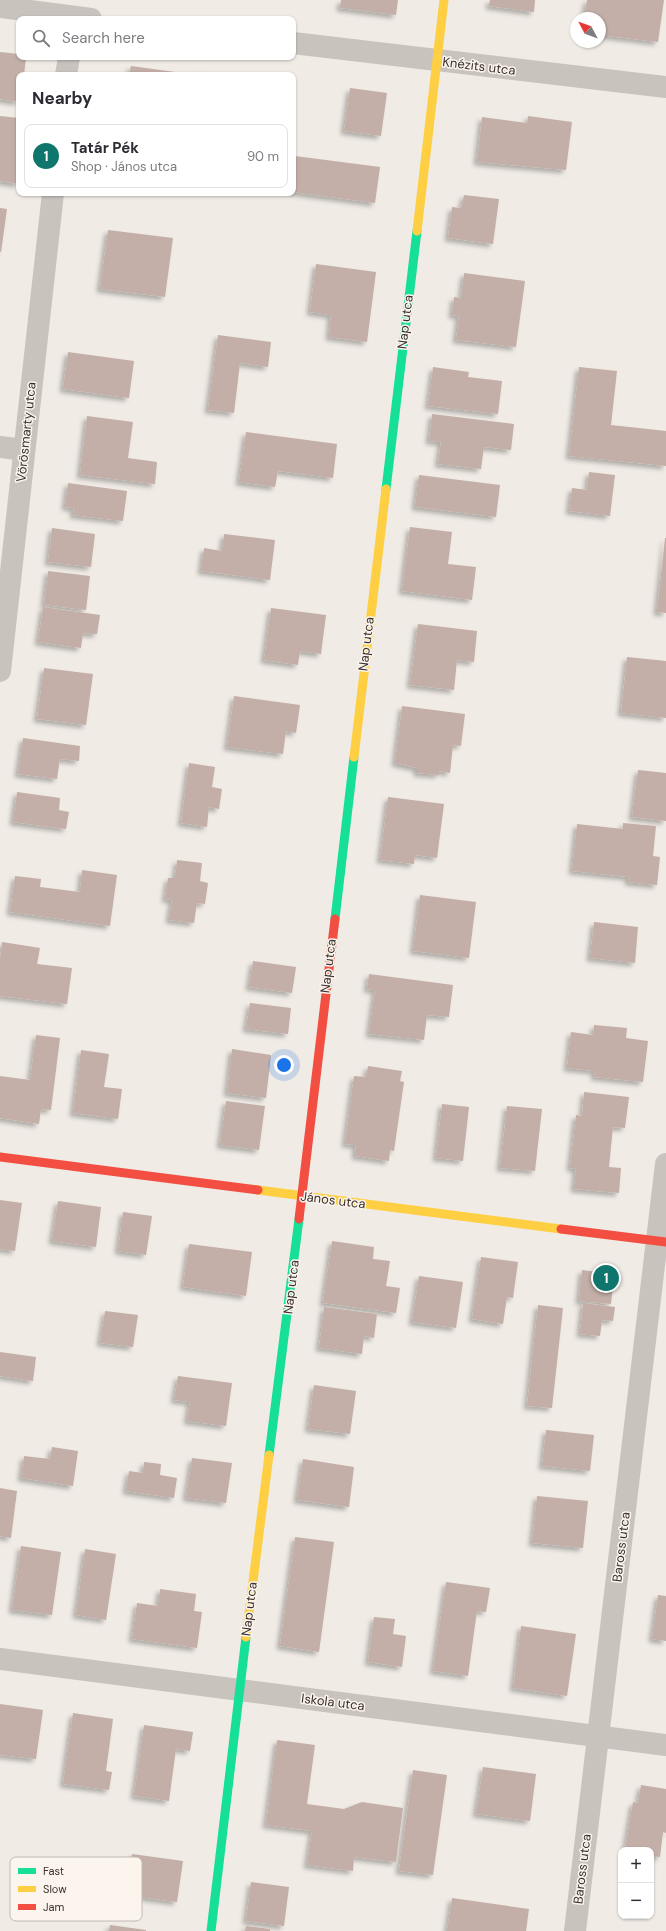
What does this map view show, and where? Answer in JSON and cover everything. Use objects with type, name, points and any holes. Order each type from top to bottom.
[{"type":"street","name":"Nap utca","points":[[211,1931],[239,1690],[297,1238],[444,0]]},
{"type":"street","points":[[0,7],[78,14]]},
{"type":"street","name":"Knézits utca","points":[[296,43],[666,87]]},
{"type":"street","points":[[66,72],[68,60]]},
{"type":"street","name":"Vörösmarty utca","points":[[0,671],[53,196]]},
{"type":"street","points":[[0,447],[24,450]]},
{"type":"street","name":"János utca","points":[[0,1157],[662,1241]]},
{"type":"street","name":"Baross utca","points":[[575,1931],[598,1736],[662,1241],[666,1164]]},
{"type":"street","name":"Iskola utca","points":[[0,1659],[666,1745]]},
{"type":"building","points":[[341,0],[398,0],[396,15],[340,8]]},
{"type":"building","points":[[490,0],[535,0],[534,12],[489,6]]},
{"type":"building","points":[[587,0],[664,0],[658,42],[606,36],[606,12],[585,12]]},
{"type":"building","points":[[0,52],[16,54],[16,60],[26,60],[24,72],[16,72],[16,102],[0,99]]},
{"type":"building","points":[[131,66],[175,72],[130,72]]},
{"type":"building","points":[[350,88],[387,93],[381,136],[344,131]]},
{"type":"building","points":[[0,116],[16,118],[16,184],[0,181]]},
{"type":"building","points":[[528,116],[572,122],[566,170],[477,162],[482,117],[527,123]]},
{"type":"building","points":[[296,156],[380,167],[375,203],[296,192]]},
{"type":"building","points":[[464,195],[499,199],[493,244],[448,238],[452,207],[461,208]]},
{"type":"building","points":[[0,208],[7,209],[1,252],[0,252]]},
{"type":"building","points":[[108,230],[173,238],[165,297],[100,289]]},
{"type":"building","points":[[316,264],[376,272],[367,342],[329,337],[331,315],[310,312]]},
{"type":"building","points":[[464,273],[525,281],[516,347],[456,340],[459,316],[452,315],[454,297],[461,298]]},
{"type":"building","points":[[218,335],[271,342],[268,367],[240,363],[234,413],[208,410]]},
{"type":"building","points":[[68,352],[134,361],[129,398],[63,389]]},
{"type":"building","points":[[433,367],[469,372],[468,377],[502,381],[498,414],[428,406]]},
{"type":"building","points":[[579,367],[617,371],[611,425],[666,431],[666,466],[569,456]]},
{"type":"building","points":[[432,414],[514,424],[511,450],[484,447],[481,469],[438,464],[441,442],[429,441]]},
{"type":"building","points":[[87,416],[133,422],[128,458],[157,462],[155,484],[80,475]]},
{"type":"building","points":[[246,432],[337,444],[333,478],[278,471],[275,487],[239,482]]},
{"type":"building","points":[[589,472],[615,475],[610,516],[569,511],[572,488],[587,490]]},
{"type":"building","points":[[419,475],[500,485],[496,517],[415,507]]},
{"type":"building","points":[[68,483],[127,491],[123,521],[73,515],[74,508],[65,507]]},
{"type":"building","points":[[410,527],[452,532],[448,564],[476,567],[472,600],[402,591]]},
{"type":"building","points":[[52,528],[95,534],[91,567],[48,562]]},
{"type":"building","points":[[224,534],[275,540],[270,580],[201,571],[204,548],[222,551]]},
{"type":"building","points":[[666,538],[666,613],[657,612]]},
{"type":"building","points":[[48,571],[90,576],[86,610],[44,605]]},
{"type":"building","points":[[43,607],[100,615],[97,634],[83,633],[81,648],[38,642]]},
{"type":"building","points":[[271,608],[326,615],[321,654],[300,651],[298,665],[264,660]]},
{"type":"building","points":[[418,624],[477,631],[474,662],[457,660],[454,690],[410,685]]},
{"type":"building","points":[[627,657],[666,661],[666,718],[621,713]]},
{"type":"building","points":[[44,668],[93,674],[86,725],[37,719]]},
{"type":"building","points":[[234,696],[300,705],[296,733],[286,731],[283,754],[227,747]]},
{"type":"building","points":[[402,706],[465,714],[461,746],[453,745],[450,773],[439,771],[439,775],[417,773],[417,768],[395,763]]},
{"type":"building","points":[[23,738],[80,746],[79,761],[60,759],[57,779],[18,774]]},
{"type":"building","points":[[189,763],[215,767],[212,787],[222,789],[219,809],[209,807],[207,827],[181,823]]},
{"type":"building","points":[[638,770],[666,773],[666,821],[632,817]]},
{"type":"building","points":[[17,792],[60,798],[59,810],[69,812],[66,829],[13,822]]},
{"type":"building","points":[[388,797],[444,804],[437,858],[415,855],[414,864],[380,860]]},
{"type":"building","points":[[623,823],[656,826],[653,856],[660,857],[657,885],[628,882],[629,877],[572,871],[577,824],[623,829]]},
{"type":"building","points":[[177,860],[202,863],[200,881],[208,883],[205,904],[197,903],[194,923],[169,920],[172,900],[165,899],[168,878],[175,878]]},
{"type":"building","points":[[82,870],[117,875],[110,926],[10,912],[15,876],[41,879],[40,887],[80,892]]},
{"type":"building","points":[[420,895],[476,902],[469,958],[413,951]]},
{"type":"building","points":[[594,922],[638,927],[635,963],[590,958]]},
{"type":"building","points":[[2,942],[40,948],[37,964],[72,968],[67,1004],[0,996],[0,960]]},
{"type":"building","points":[[253,961],[296,967],[292,993],[249,987]]},
{"type":"building","points":[[369,974],[453,985],[449,1017],[427,1015],[424,1040],[369,1034],[375,990],[367,989]]},
{"type":"building","points":[[250,1003],[291,1008],[288,1034],[246,1029]]},
{"type":"building","points":[[594,1025],[627,1028],[626,1038],[648,1041],[643,1082],[594,1077],[595,1071],[567,1068],[571,1032],[593,1035]]},
{"type":"building","points":[[36,1035],[60,1038],[51,1110],[41,1109],[39,1124],[0,1118],[0,1076],[30,1080]]},
{"type":"building","points":[[232,1049],[271,1055],[266,1098],[227,1093]]},
{"type":"building","points":[[81,1050],[109,1054],[104,1087],[122,1089],[118,1119],[73,1113]]},
{"type":"building","points":[[368,1066],[402,1071],[400,1081],[404,1082],[394,1151],[390,1150],[389,1161],[355,1156],[356,1145],[345,1144],[354,1076],[366,1077]]},
{"type":"building","points":[[584,1092],[629,1097],[625,1128],[613,1127],[609,1167],[621,1168],[619,1193],[574,1189],[576,1169],[570,1168],[576,1115],[582,1116]]},
{"type":"building","points":[[226,1101],[265,1106],[259,1150],[220,1145]]},
{"type":"building","points":[[442,1104],[469,1107],[463,1161],[436,1158]]},
{"type":"building","points":[[507,1106],[542,1109],[535,1171],[500,1168]]},
{"type":"building","points":[[0,1200],[22,1203],[15,1251],[0,1249]]},
{"type":"building","points":[[58,1201],[101,1207],[96,1247],[52,1241]]},
{"type":"building","points":[[123,1212],[152,1216],[146,1255],[118,1251]]},
{"type":"building","points":[[332,1241],[374,1247],[373,1259],[390,1261],[386,1286],[400,1288],[396,1313],[323,1303]]},
{"type":"building","points":[[189,1244],[252,1252],[246,1296],[183,1287]]},
{"type":"building","points":[[481,1257],[518,1262],[513,1298],[507,1297],[503,1324],[472,1319]]},
{"type":"building","points":[[582,1270],[614,1274],[611,1304],[579,1301]]},
{"type":"building","points":[[419,1276],[463,1282],[456,1328],[412,1322]]},
{"type":"building","points":[[583,1303],[615,1307],[613,1321],[602,1320],[600,1336],[580,1334]]},
{"type":"building","points":[[538,1305],[563,1308],[552,1408],[527,1406]]},
{"type":"building","points":[[324,1307],[377,1314],[374,1338],[364,1336],[362,1354],[319,1348]]},
{"type":"building","points":[[105,1311],[138,1315],[133,1347],[100,1343]]},
{"type":"building","points":[[0,1352],[36,1357],[33,1381],[0,1376]]},
{"type":"building","points":[[178,1376],[232,1383],[226,1426],[187,1421],[190,1402],[174,1400]]},
{"type":"building","points":[[314,1385],[356,1391],[350,1434],[308,1429]]},
{"type":"building","points":[[546,1430],[594,1435],[590,1471],[542,1466]]},
{"type":"building","points":[[52,1447],[78,1451],[73,1486],[21,1478],[24,1456],[50,1459]]},
{"type":"building","points":[[192,1458],[232,1463],[226,1503],[186,1498]]},
{"type":"building","points":[[303,1459],[354,1467],[349,1507],[297,1500]]},
{"type":"building","points":[[144,1462],[161,1464],[160,1475],[177,1478],[174,1498],[126,1491],[129,1471],[143,1473]]},
{"type":"building","points":[[0,1488],[17,1491],[11,1538],[0,1536]]},
{"type":"building","points":[[537,1496],[588,1501],[583,1548],[532,1543]]},
{"type":"building","points":[[295,1537],[334,1542],[319,1652],[280,1646]]},
{"type":"building","points":[[21,1546],[61,1552],[52,1615],[12,1610]]},
{"type":"building","points":[[85,1549],[116,1554],[106,1620],[76,1615]]},
{"type":"building","points":[[446,1582],[490,1588],[486,1612],[477,1611],[468,1676],[433,1671]]},
{"type":"building","points":[[160,1589],[196,1594],[194,1611],[202,1612],[197,1648],[132,1639],[137,1603],[158,1606]]},
{"type":"building","points":[[658,1595],[666,1596],[666,1641],[652,1639]]},
{"type":"building","points":[[374,1617],[395,1619],[393,1634],[406,1636],[402,1667],[368,1662]]},
{"type":"building","points":[[521,1626],[576,1634],[567,1696],[513,1688]]},
{"type":"building","points":[[0,1704],[43,1710],[36,1759],[0,1755]]},
{"type":"building","points":[[73,1713],[113,1719],[106,1771],[112,1772],[109,1790],[63,1784]]},
{"type":"building","points":[[144,1725],[193,1732],[190,1751],[176,1749],[169,1801],[134,1796]]},
{"type":"building","points":[[277,1740],[315,1745],[307,1804],[344,1809],[362,1802],[403,1808],[396,1862],[354,1857],[353,1871],[307,1865],[312,1831],[266,1825]]},
{"type":"building","points":[[483,1767],[536,1774],[530,1821],[476,1814]]},
{"type":"building","points":[[413,1770],[447,1775],[433,1875],[399,1871]]},
{"type":"building","points":[[641,1785],[666,1789],[666,1833],[663,1832],[660,1857],[654,1856],[654,1847],[626,1847],[633,1802],[638,1803]]},
{"type":"building","points":[[132,1854],[183,1861],[177,1902],[142,1897],[142,1857],[132,1857]]},
{"type":"building","points":[[251,1882],[289,1887],[284,1926],[246,1921]]},
{"type":"building","points":[[452,1898],[529,1909],[526,1931],[447,1931]]},
{"type":"building","points":[[110,1925],[146,1930],[146,1931],[109,1931]]},
{"type":"building","points":[[246,1926],[270,1929],[270,1931],[245,1931]]},
{"type":"traffic: fast","points":[[386,489],[417,231]]},
{"type":"traffic: fast","points":[[335,919],[354,757]]},
{"type":"traffic: fast","points":[[269,1455],[299,1219]]},
{"type":"traffic: fast","points":[[211,1931],[246,1637]]},
{"type":"traffic: slow","points":[[417,231],[444,0]]},
{"type":"traffic: slow","points":[[354,757],[386,489]]},
{"type":"traffic: slow","points":[[258,1190],[561,1229]]},
{"type":"traffic: slow","points":[[246,1637],[269,1455]]},
{"type":"traffic: jam","points":[[299,1219],[335,919]]},
{"type":"traffic: jam","points":[[0,1157],[258,1190]]},
{"type":"traffic: jam","points":[[561,1229],[666,1242]]},
{"type":"place","name":"Tatár Pék","points":[[606,1278]]}]
